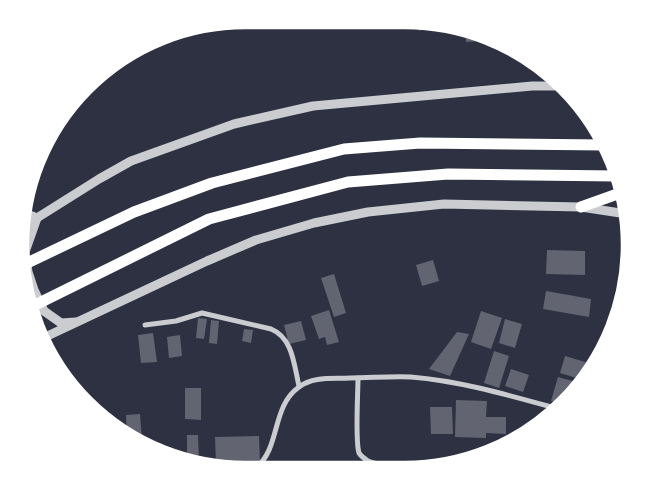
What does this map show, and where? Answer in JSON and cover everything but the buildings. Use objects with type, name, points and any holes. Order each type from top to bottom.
[{"type":"highway","points":[[28,262],[134,212],[212,183],[344,149],[420,143],[598,145]]},
{"type":"highway","points":[[36,305],[209,219],[348,182],[448,174],[611,176]]},
{"type":"highway","points":[[581,207],[616,195]]},
{"type":"street","points":[[28,223],[99,179],[132,162],[234,124],[313,106],[532,86],[554,86]]},
{"type":"street","points":[[48,336],[207,261],[256,240],[314,223],[368,212],[444,204],[581,207],[620,213]]},
{"type":"street","points":[[29,215],[37,218]]},
{"type":"street","points":[[28,244],[37,218]]},
{"type":"street","points":[[30,279],[44,311],[61,323],[80,322]]},
{"type":"street","points":[[145,325],[176,321],[202,313],[219,315],[279,332],[287,342],[300,386]]},
{"type":"street","points":[[262,462],[267,457],[279,413],[287,398],[300,386],[315,379],[409,377],[489,390],[550,407]]},
{"type":"street","points":[[358,378],[359,452],[369,462]]}]
